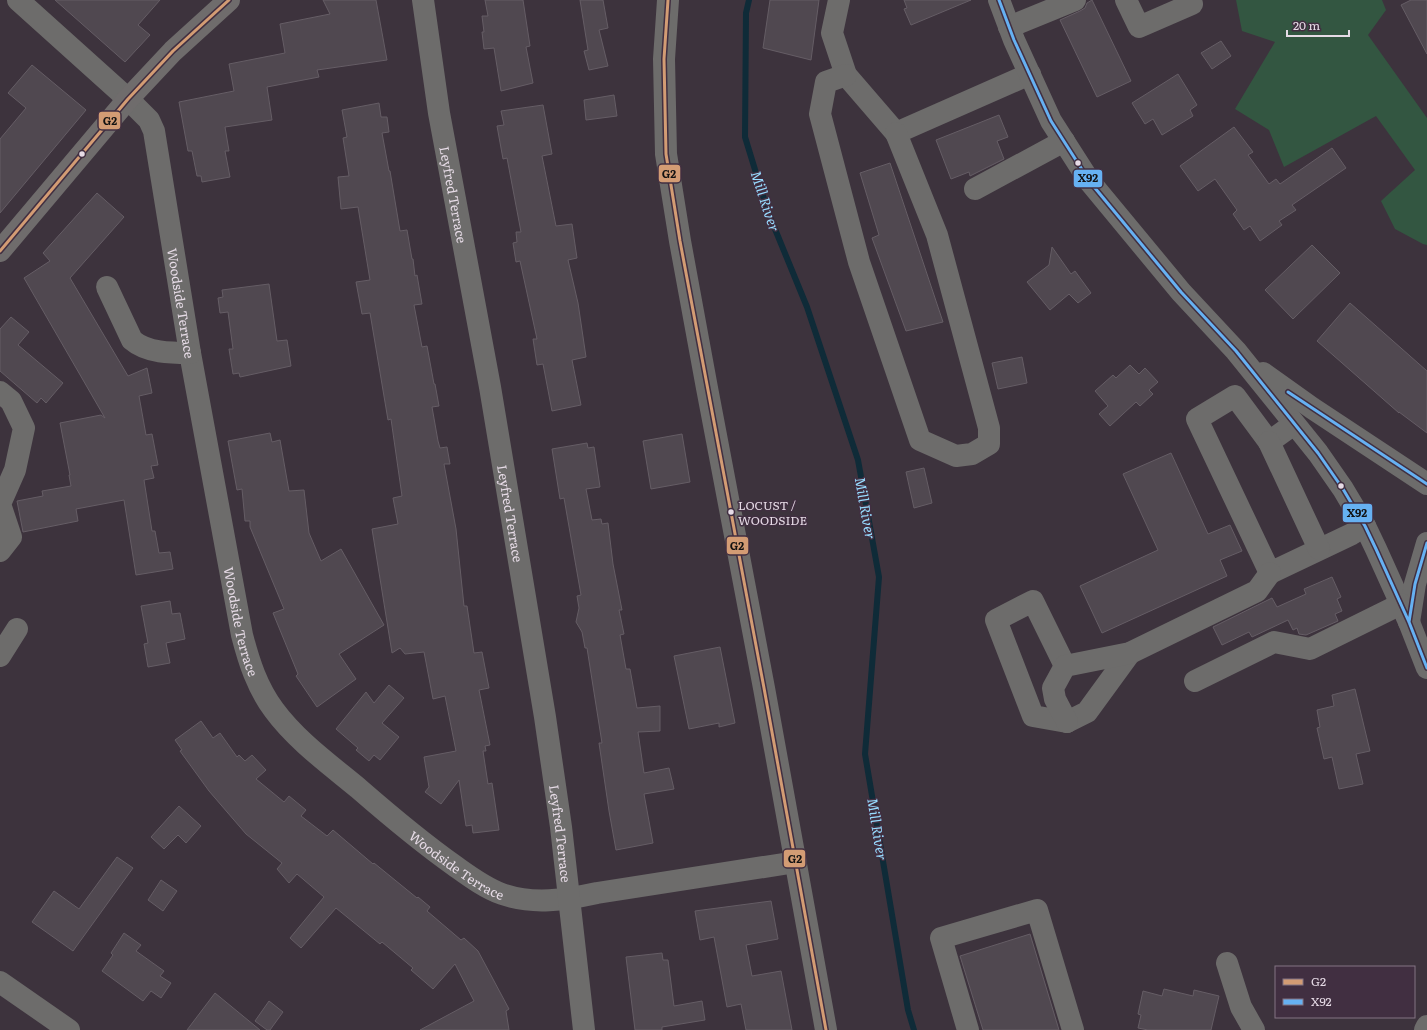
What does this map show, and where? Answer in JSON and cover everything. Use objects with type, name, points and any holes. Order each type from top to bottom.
[{"type":"main road","points":[[0,251],[128,99],[173,51],[229,0]]},
{"type":"street","name":"Woodside Terrace","points":[[18,0],[128,99],[149,120],[154,130],[190,353],[242,635],[254,674],[264,695],[274,710],[289,727],[312,750],[427,846],[477,881],[500,894],[518,899],[542,901],[570,899],[597,893],[796,862]]},
{"type":"street","name":"Leyfred Terrace","points":[[423,0],[439,113],[490,388],[545,717],[570,899],[584,1030]]},
{"type":"street","points":[[668,0],[664,59],[666,154],[704,372],[826,1030]]},
{"type":"street","points":[[839,0],[832,33],[846,75],[896,133],[937,236],[989,428],[989,444],[972,454],[956,456],[920,440],[859,262],[820,114],[826,82],[846,75]]},
{"type":"street","points":[[999,0],[1009,27],[1051,121],[1090,182],[1181,292],[1236,350],[1331,471],[1365,526],[1412,620],[1427,668]]},
{"type":"street","points":[[1009,27],[1075,0]]},
{"type":"street","points":[[1126,0],[1139,27],[1192,4]]},
{"type":"street","points":[[896,133],[1030,74]]},
{"type":"street","points":[[975,189],[1064,141]]},
{"type":"street","points":[[107,288],[132,340],[138,345],[158,351],[190,353]]},
{"type":"street","points":[[1236,350],[1289,392],[1427,484]]},
{"type":"street","points":[[0,392],[11,401],[24,428],[15,470],[0,504],[11,537],[0,551]]},
{"type":"street","points":[[1270,572],[1197,419],[1235,396],[1269,442],[1319,549]]},
{"type":"street","points":[[1269,442],[1294,424]]},
{"type":"street","points":[[1068,722],[1055,699],[1053,688],[1065,666],[1130,652],[1257,591],[1270,572],[1352,534],[1365,526]]},
{"type":"street","points":[[1412,620],[1415,584],[1427,543]]},
{"type":"street","points":[[1065,666],[1033,601],[996,620],[1033,716],[1068,722],[1087,712],[1130,652]]},
{"type":"street","points":[[1194,681],[1274,642],[1310,649],[1412,620]]},
{"type":"street","points":[[0,656],[17,629]]},
{"type":"street","points":[[968,1030],[941,938],[1037,910],[1073,1030]]},
{"type":"street","points":[[1227,963],[1241,1007],[1254,1030]]},
{"type":"street","points":[[0,982],[69,1030]]},
{"type":"street","points":[[1425,1030],[1427,1026]]},
{"type":"green space","points":[[1236,0],[1382,0],[1386,10],[1368,35],[1427,118],[1427,245],[1395,229],[1381,201],[1415,170],[1376,116],[1284,167],[1269,130],[1235,109],[1275,42],[1242,31]]},
{"type":"building","points":[[55,0],[160,0],[138,25],[150,35],[125,62]]},
{"type":"building","points":[[323,0],[376,0],[387,60],[317,70],[319,77],[267,87],[272,120],[225,127],[229,151],[225,151],[230,177],[202,182],[201,176],[197,176],[192,151],[188,151],[179,102],[234,91],[229,64],[285,53],[280,24],[330,14]]},
{"type":"building","points":[[485,0],[523,0],[530,46],[526,47],[533,83],[501,91],[494,48],[484,49],[482,16],[488,16]]},
{"type":"building","points":[[580,0],[603,0],[608,28],[599,30],[608,66],[589,70],[584,51],[588,50]]},
{"type":"building","points":[[770,0],[819,0],[811,60],[763,48]]},
{"type":"building","points":[[904,0],[971,0],[911,25],[904,9],[907,8]]},
{"type":"building","points":[[1092,0],[1131,81],[1097,97],[1060,20],[1085,8],[1087,3]]},
{"type":"building","points":[[1411,0],[1427,0],[1427,54],[1401,5]]},
{"type":"building","points":[[1221,41],[1231,56],[1212,69],[1201,53]]},
{"type":"building","points":[[32,65],[86,110],[0,213],[0,139],[26,108],[8,93]]},
{"type":"building","points":[[1178,74],[1197,105],[1190,110],[1193,116],[1162,135],[1153,119],[1145,124],[1132,103]]},
{"type":"building","points":[[614,95],[617,116],[586,120],[584,100]]},
{"type":"building","points":[[379,103],[381,117],[387,117],[389,132],[382,133],[400,231],[407,230],[415,276],[417,275],[422,304],[414,305],[422,347],[427,346],[439,406],[432,407],[438,441],[440,448],[447,447],[450,464],[444,464],[456,529],[464,606],[467,606],[474,653],[482,652],[489,688],[479,690],[490,745],[485,746],[486,751],[483,751],[488,784],[492,783],[499,830],[473,833],[472,825],[466,826],[459,780],[441,804],[425,792],[429,787],[424,757],[456,751],[445,696],[433,699],[424,652],[405,654],[400,648],[392,653],[372,529],[398,524],[393,498],[402,496],[391,419],[388,420],[370,313],[362,314],[356,282],[370,280],[358,207],[341,209],[338,177],[349,176],[343,138],[347,137],[342,110]]},
{"type":"building","points":[[543,105],[552,154],[542,156],[556,226],[572,224],[577,258],[568,260],[578,303],[586,357],[572,360],[581,405],[552,411],[543,364],[537,365],[533,339],[537,339],[520,261],[516,262],[513,243],[517,242],[516,232],[521,232],[507,158],[503,159],[497,126],[504,125],[501,111]]},
{"type":"building","points":[[999,115],[1008,137],[997,141],[1004,159],[970,176],[969,172],[951,179],[936,140]]},
{"type":"building","points":[[1234,127],[1253,152],[1248,155],[1269,184],[1276,179],[1280,184],[1332,148],[1346,168],[1292,205],[1296,210],[1279,221],[1282,225],[1260,241],[1250,226],[1244,230],[1233,214],[1237,210],[1215,179],[1198,191],[1180,166]]},
{"type":"building","points":[[890,163],[943,322],[906,331],[872,238],[879,235],[860,173]]},
{"type":"building","points":[[97,193],[124,217],[70,278],[128,376],[147,368],[152,393],[139,396],[146,435],[152,434],[158,465],[151,466],[154,478],[144,480],[152,531],[155,531],[159,553],[170,552],[173,569],[136,575],[124,500],[76,509],[78,521],[23,532],[17,501],[43,496],[42,491],[71,486],[60,423],[101,415],[105,418],[24,278],[50,261],[43,253]]},
{"type":"building","points":[[1312,245],[1340,273],[1293,319],[1265,290]]},
{"type":"building","points":[[1052,247],[1071,274],[1075,271],[1091,293],[1078,303],[1069,294],[1050,310],[1027,282],[1049,265]]},
{"type":"building","points":[[269,284],[277,341],[287,340],[291,366],[240,377],[239,373],[233,374],[229,349],[233,349],[228,312],[220,313],[218,298],[223,297],[222,290]]},
{"type":"building","points":[[1350,303],[1427,371],[1427,433],[1399,413],[1317,341]]},
{"type":"building","points":[[11,317],[29,332],[18,345],[63,383],[46,403],[41,398],[37,403],[0,371],[0,329]]},
{"type":"building","points":[[1022,357],[1027,383],[998,389],[992,363]]},
{"type":"building","points":[[1130,365],[1139,374],[1145,368],[1158,382],[1149,390],[1153,394],[1140,406],[1136,402],[1110,426],[1099,414],[1108,406],[1095,391],[1113,375],[1116,378]]},
{"type":"building","points":[[270,433],[272,442],[280,440],[289,491],[304,490],[309,533],[321,561],[341,549],[384,625],[339,654],[356,679],[317,707],[296,676],[298,674],[273,613],[284,609],[250,527],[250,521],[245,521],[242,489],[237,490],[228,441]]},
{"type":"building","points":[[682,434],[690,482],[651,489],[643,441]]},
{"type":"building","points":[[587,443],[588,448],[594,447],[600,487],[586,489],[592,520],[601,519],[602,524],[608,523],[613,564],[622,610],[619,610],[624,634],[620,635],[626,669],[630,669],[637,708],[660,706],[660,731],[638,732],[644,773],[669,768],[674,789],[644,794],[653,843],[616,850],[599,743],[602,743],[587,648],[585,648],[582,632],[576,622],[579,608],[577,596],[581,595],[564,498],[560,499],[552,449]]},
{"type":"building","points":[[1171,453],[1208,534],[1230,525],[1242,551],[1220,560],[1227,576],[1102,633],[1080,586],[1158,550],[1123,474]]},
{"type":"building","points":[[924,468],[932,503],[914,508],[906,472]]},
{"type":"building","points":[[1332,577],[1341,597],[1337,599],[1342,611],[1335,614],[1338,621],[1306,635],[1299,634],[1297,628],[1293,630],[1288,620],[1252,637],[1249,632],[1222,645],[1213,627],[1272,598],[1277,607],[1306,594],[1304,589]]},
{"type":"building","points":[[170,601],[172,614],[180,613],[185,639],[166,643],[170,663],[148,667],[144,644],[148,643],[141,606]]},
{"type":"building","points":[[720,647],[735,723],[719,727],[719,723],[689,729],[674,656]]},
{"type":"building","points":[[389,685],[404,698],[382,723],[399,737],[380,760],[374,755],[369,761],[356,750],[358,748],[336,729],[366,692],[374,703]]},
{"type":"building","points":[[1355,689],[1370,751],[1356,754],[1363,784],[1339,789],[1332,757],[1324,759],[1317,728],[1320,727],[1317,710],[1334,706],[1332,695]]},
{"type":"building","points":[[201,721],[213,738],[220,733],[237,757],[239,755],[245,761],[252,755],[266,770],[256,779],[284,802],[289,796],[306,810],[301,816],[327,836],[333,830],[373,864],[374,863],[430,907],[427,911],[461,940],[464,938],[478,951],[509,1009],[506,1011],[509,1030],[420,1030],[474,1001],[455,964],[433,989],[411,970],[413,968],[382,942],[380,944],[336,908],[301,948],[290,938],[324,897],[297,874],[289,883],[277,869],[282,863],[246,834],[209,791],[180,751],[182,750],[175,740]]},
{"type":"building","points":[[179,806],[201,826],[186,843],[178,835],[164,849],[151,837]]},
{"type":"building","points":[[117,857],[133,868],[73,951],[32,922],[54,891],[79,909]]},
{"type":"building","points":[[161,880],[177,891],[163,911],[148,900]]},
{"type":"building","points":[[771,901],[778,939],[746,945],[752,976],[781,971],[792,1030],[746,1030],[741,1004],[727,1007],[714,937],[700,940],[695,911]]},
{"type":"building","points":[[124,933],[141,945],[136,951],[164,971],[160,976],[171,983],[161,998],[151,991],[143,1001],[102,971],[113,955],[111,953]]},
{"type":"building","points":[[1030,934],[1059,1030],[983,1030],[960,956]]},
{"type":"building","points":[[662,953],[663,960],[668,960],[674,1006],[702,1001],[705,1020],[662,1027],[662,1030],[635,1030],[626,957]]},
{"type":"building","points":[[1164,989],[1193,996],[1194,990],[1219,996],[1211,1030],[1148,1030],[1138,1028],[1141,1015],[1138,1014],[1143,991],[1162,996]]},
{"type":"building","points":[[215,993],[260,1030],[187,1030]]},
{"type":"building","points":[[269,1001],[283,1012],[270,1030],[267,1030],[255,1021]]},
{"type":"waterway","name":"Mill River","points":[[749,0],[746,13],[745,137],[768,212],[807,307],[858,460],[879,577],[865,754],[908,1010],[914,1030]]},
{"type":"transit line","name":"G2","points":[[0,251],[128,99],[173,51],[229,0]]},
{"type":"transit line","name":"G2","points":[[668,0],[664,59],[666,154],[680,241],[764,688],[826,1030]]},
{"type":"transit line","name":"X92","points":[[999,0],[1014,40],[1051,121],[1090,182],[1181,292],[1236,351],[1318,453],[1343,489],[1365,526],[1376,549],[1409,622],[1427,668]]},
{"type":"transit line","name":"X92","points":[[1288,392],[1427,484]]},
{"type":"transit line","name":"X92","points":[[1409,622],[1415,584],[1427,543]]},
{"type":"place","name":"LOCUST / WOODSIDE","points":[[731,512]]}]
